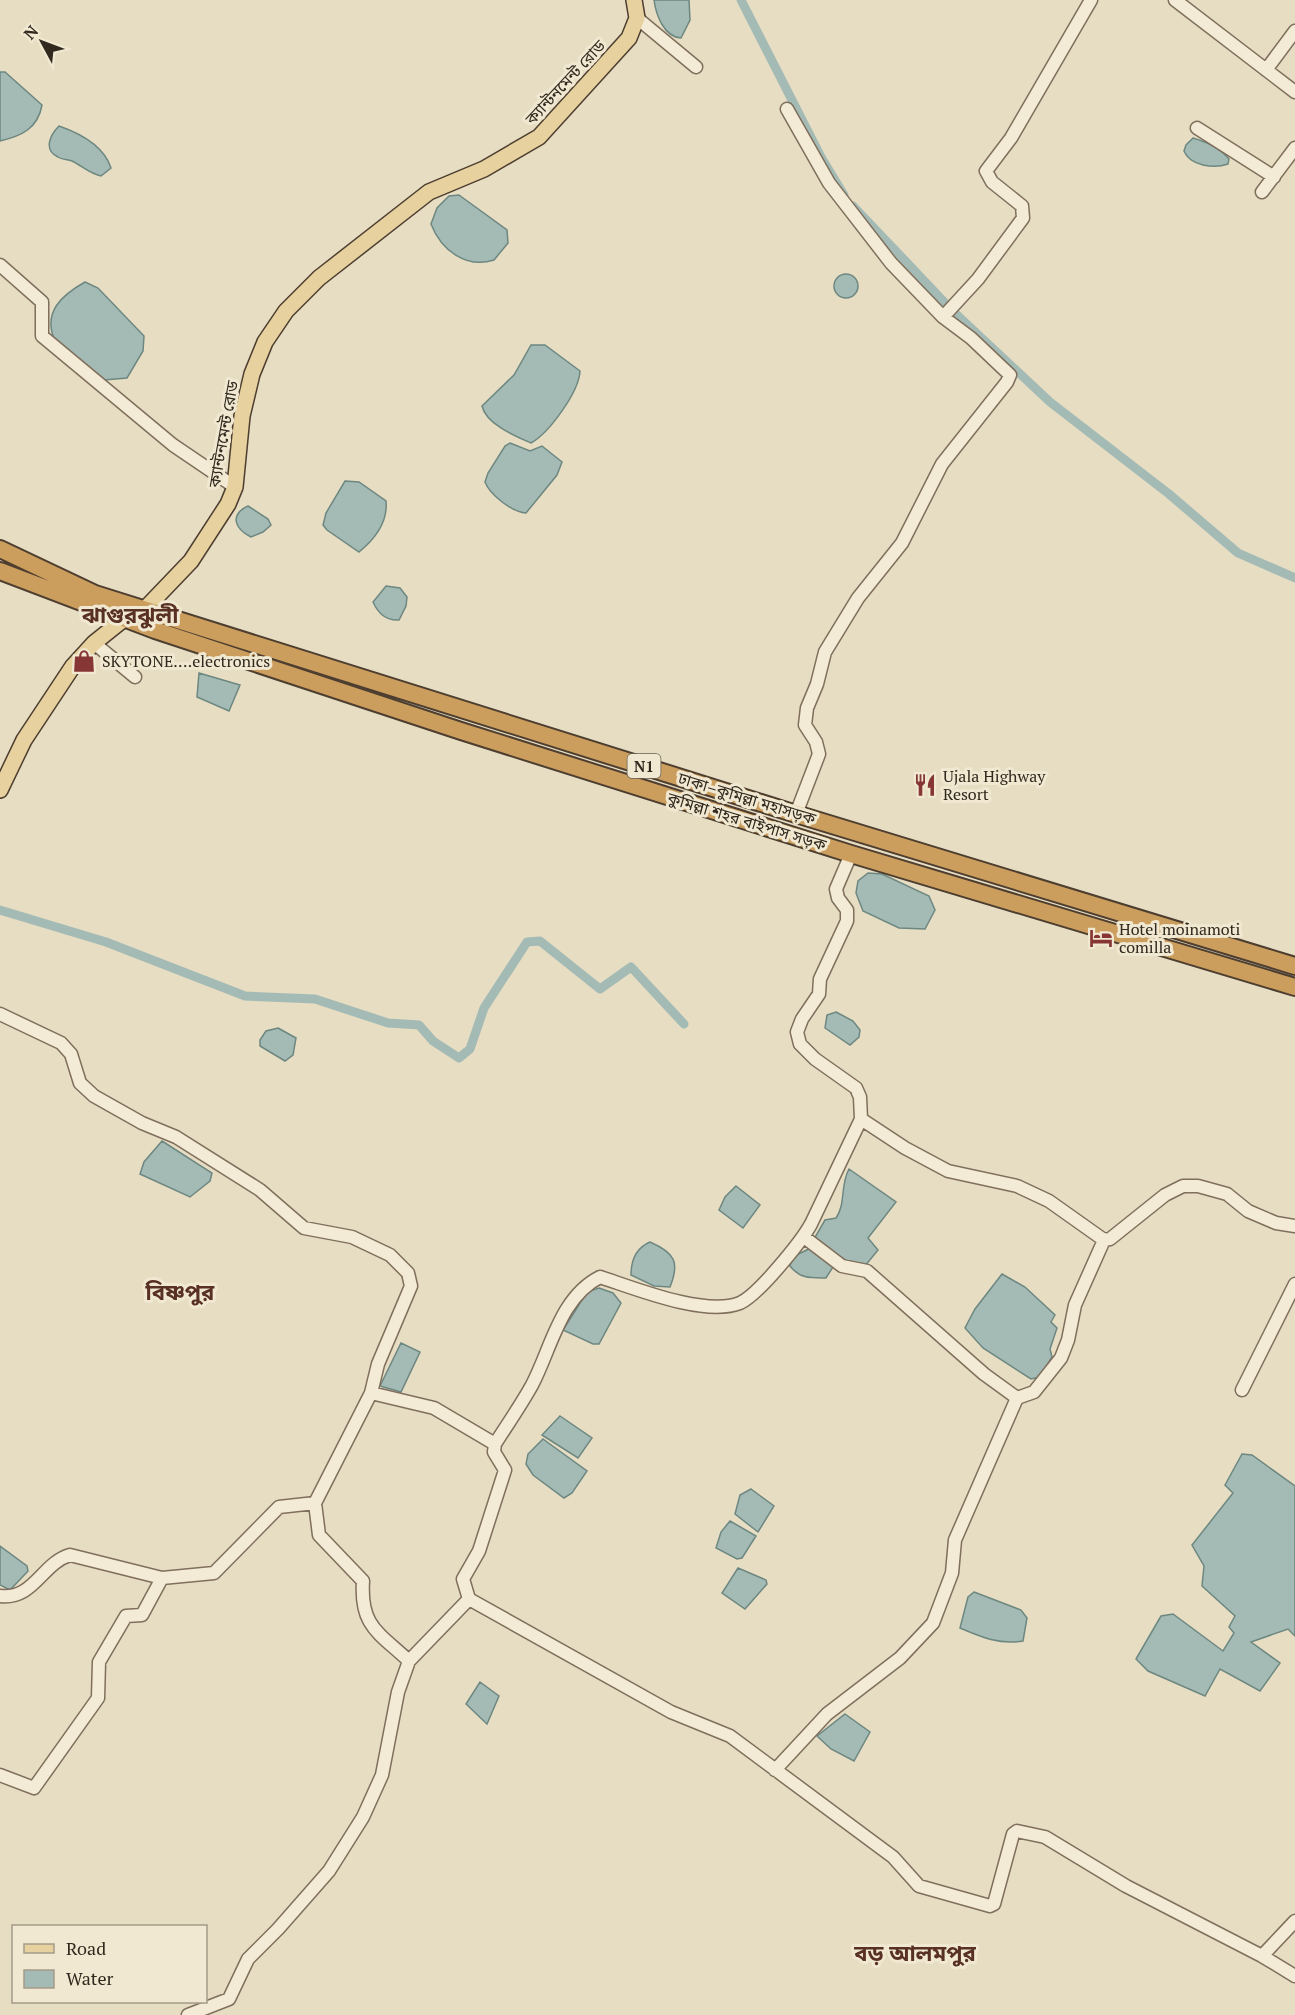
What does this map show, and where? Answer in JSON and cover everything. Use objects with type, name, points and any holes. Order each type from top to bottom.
[{"type":"highway","name":"ঢাকা–কুমিল্লা মহাসড়ক","points":[[0,549],[95,594],[1295,966]]},
{"type":"highway","name":"কুমিল্লা শহর বাইপাস সড়ক","points":[[0,571],[124,619],[452,728],[851,854],[1295,987]]},
{"type":"main road","points":[[634,0],[638,18]]},
{"type":"main road","name":"ক্যান্টনমেন্ট রোড","points":[[0,790],[24,740],[73,666],[94,643],[124,619],[146,608],[191,561],[228,504],[235,487],[242,416],[252,374],[266,342],[286,311],[319,278],[429,192],[484,169],[539,137],[620,49],[629,38],[638,18]]},
{"type":"street","points":[[943,317],[978,279],[1023,218],[1022,206],[992,182],[986,171],[1011,138],[1091,0]]},
{"type":"street","points":[[1175,0],[1295,92]]},
{"type":"street","points":[[638,18],[696,67]]},
{"type":"street","points":[[1266,70],[1295,30]]},
{"type":"street","points":[[787,109],[829,183],[891,263],[943,317],[971,338],[1010,375],[1007,382],[942,464],[902,543],[858,598],[825,652],[817,684],[807,708],[805,725],[816,742],[819,754],[796,813]]},
{"type":"street","points":[[1197,128],[1274,177]]},
{"type":"street","points":[[1262,192],[1295,148]]},
{"type":"street","points":[[0,265],[42,302],[42,336],[172,445],[235,487]]},
{"type":"street","points":[[94,643],[135,677]]},
{"type":"street","points":[[851,854],[836,889],[838,897],[847,909],[847,921],[820,979],[819,994],[802,1019],[797,1032],[800,1044],[815,1059],[856,1088],[860,1097],[861,1119],[804,1237],[772,1273],[741,1302],[718,1307],[648,1295],[600,1277],[589,1283],[555,1326],[533,1383],[495,1444],[494,1452],[505,1470],[479,1551],[463,1579],[469,1599],[670,1712],[730,1736],[893,1857],[913,1882],[928,1890],[990,1906],[994,1904],[1012,1836],[1017,1832],[1046,1837],[1126,1887],[1262,1956],[1295,1976]]},
{"type":"street","points":[[0,1014],[61,1043],[71,1054],[80,1083],[94,1096],[142,1123],[176,1137],[260,1190],[304,1228],[352,1237],[390,1255],[408,1273],[411,1286],[378,1364],[371,1394],[315,1503],[319,1534],[363,1581],[363,1610],[370,1624],[409,1661]]},
{"type":"street","points":[[861,1119],[905,1148],[948,1172],[1017,1186],[1049,1201],[1104,1240],[1110,1239],[1165,1195],[1183,1186],[1198,1186],[1227,1194],[1248,1211],[1276,1223],[1295,1226]]},
{"type":"street","points":[[804,1237],[842,1266],[867,1271],[984,1374],[1017,1398]]},
{"type":"street","points":[[775,1770],[827,1714],[900,1658],[933,1623],[952,1573],[955,1540],[1017,1398],[1034,1392],[1061,1358],[1068,1340],[1075,1305],[1104,1240]]},
{"type":"street","points":[[1242,1390],[1295,1284]]},
{"type":"street","points":[[371,1394],[434,1408],[495,1444]]},
{"type":"street","points":[[0,1596],[8,1597],[27,1592],[60,1558],[70,1556],[162,1578],[214,1573],[279,1507],[315,1503]]},
{"type":"street","points":[[0,1775],[34,1788],[98,1698],[99,1662],[126,1616],[142,1615],[162,1578]]},
{"type":"street","points":[[188,2015],[229,1999],[248,1959],[329,1871],[363,1817],[382,1775],[398,1692],[409,1661],[469,1599]]},
{"type":"street","points":[[1262,1956],[1295,1921]]},
{"type":"water","points":[[654,0],[689,0],[690,20],[681,38],[670,34],[662,24]]},
{"type":"water","points":[[0,72],[5,72],[42,105],[37,120],[28,130],[0,141]]},
{"type":"water","points":[[59,126],[90,141],[103,153],[111,168],[101,176],[53,154],[49,146]]},
{"type":"water","points":[[1193,138],[1222,152],[1229,159],[1228,164],[1210,166],[1191,160],[1184,151]]},
{"type":"water","points":[[459,195],[507,230],[508,243],[494,260],[474,262],[464,259],[448,249],[435,233],[431,224],[437,208],[449,196]]},
{"type":"water","points":[[846,274],[854,278],[858,286],[854,294],[846,298],[838,294],[834,286],[838,278]]},
{"type":"water","points":[[85,282],[98,288],[144,336],[143,351],[127,378],[104,380],[55,341],[51,321],[56,306]]},
{"type":"water","points":[[531,345],[545,345],[580,371],[574,390],[562,411],[531,443],[495,424],[482,406],[514,375]]},
{"type":"water","points":[[510,443],[530,451],[542,446],[562,462],[557,475],[526,513],[514,510],[502,502],[485,482],[505,446]]},
{"type":"water","points":[[345,481],[359,482],[386,501],[383,523],[370,542],[359,552],[323,525],[326,513]]},
{"type":"water","points":[[248,506],[268,519],[271,525],[263,532],[251,537],[241,530],[236,522],[238,514]]},
{"type":"water","points":[[386,586],[400,588],[407,597],[406,606],[399,620],[383,616],[373,602]]},
{"type":"water","points":[[199,673],[240,685],[229,711],[197,697]]},
{"type":"water","points":[[868,873],[882,874],[929,896],[935,910],[925,929],[899,928],[863,911],[856,893],[858,881]]},
{"type":"water","points":[[836,1012],[853,1021],[860,1030],[859,1037],[850,1045],[825,1028],[827,1015]]},
{"type":"water","points":[[278,1028],[296,1038],[293,1055],[285,1061],[260,1046],[260,1040],[266,1031]]},
{"type":"water","points":[[162,1141],[212,1173],[210,1181],[190,1197],[140,1174],[144,1162]]},
{"type":"water","points":[[849,1169],[896,1202],[868,1238],[878,1250],[865,1266],[836,1257],[814,1239],[825,1220],[836,1218],[839,1213]]},
{"type":"water","points":[[736,1186],[760,1205],[743,1228],[719,1210],[725,1197]]},
{"type":"water","points":[[650,1242],[665,1250],[673,1259],[675,1271],[670,1287],[654,1286],[631,1275],[635,1256]]},
{"type":"water","points":[[811,1248],[833,1267],[826,1278],[802,1276],[790,1266],[792,1257]]},
{"type":"water","points":[[1002,1274],[1025,1287],[1055,1315],[1051,1322],[1057,1328],[1050,1349],[1052,1357],[1040,1377],[1031,1379],[983,1348],[965,1328],[975,1309]]},
{"type":"water","points":[[599,1288],[613,1293],[621,1303],[599,1344],[593,1344],[563,1330],[587,1292]]},
{"type":"water","points":[[401,1343],[420,1352],[401,1392],[380,1386]]},
{"type":"water","points":[[560,1416],[592,1438],[578,1458],[542,1435]]},
{"type":"water","points":[[543,1439],[587,1471],[572,1493],[564,1498],[533,1475],[526,1464],[528,1454]]},
{"type":"water","points":[[1242,1454],[1252,1455],[1295,1486],[1295,1636],[1288,1629],[1251,1642],[1280,1663],[1260,1691],[1220,1669],[1205,1696],[1148,1671],[1136,1659],[1161,1616],[1173,1614],[1223,1651],[1234,1633],[1229,1627],[1235,1616],[1202,1586],[1204,1566],[1192,1545],[1233,1493],[1225,1485]]},
{"type":"water","points":[[751,1489],[774,1506],[758,1532],[735,1514],[740,1495]]},
{"type":"water","points":[[730,1521],[756,1536],[742,1558],[737,1559],[716,1548],[721,1532]]},
{"type":"water","points":[[0,1546],[27,1566],[28,1571],[10,1590],[0,1585]]},
{"type":"water","points":[[738,1568],[766,1580],[767,1584],[745,1609],[722,1593]]},
{"type":"water","points":[[974,1592],[1021,1610],[1027,1618],[1023,1641],[998,1641],[960,1628],[968,1597]]},
{"type":"water","points":[[480,1682],[499,1696],[487,1724],[466,1704]]},
{"type":"water","points":[[845,1714],[870,1732],[854,1761],[831,1749],[817,1736]]},
{"type":"waterway","points":[[741,0],[821,157],[844,195]]},
{"type":"waterway","points":[[853,206],[948,306]]},
{"type":"waterway","points":[[957,315],[1050,402],[1169,494],[1238,553],[1295,578]]},
{"type":"waterway","points":[[0,910],[106,942],[245,996],[315,999],[388,1023],[419,1025],[433,1041],[459,1058],[470,1049],[484,1008],[527,942],[540,941],[600,989],[631,967],[684,1024]]},
{"type":"place","name":"SKYTONE....electronics","points":[[84,661]]},
{"type":"place","name":"Ujala Highway Resort","points":[[925,785]]},
{"type":"place","name":"Hotel moinamoti comilla","points":[[1101,938]]},
{"type":"district","name":"ঝাগুরঝুলী","points":[[130,614]]},
{"type":"district","name":"বিষ্ণপুর","points":[[180,1291]]},
{"type":"district","name":"বড় আলমপুর","points":[[915,1952]]}]
